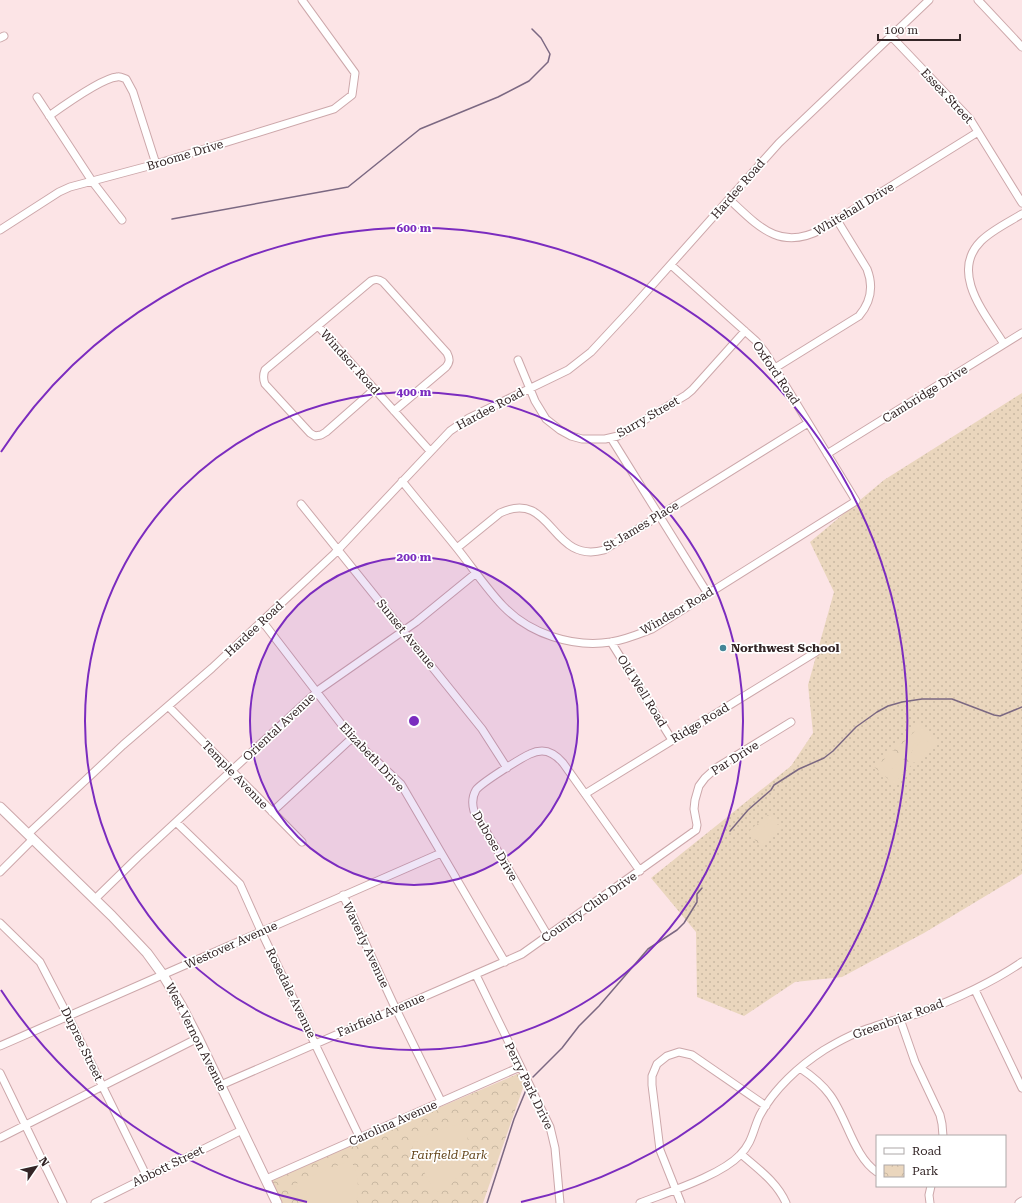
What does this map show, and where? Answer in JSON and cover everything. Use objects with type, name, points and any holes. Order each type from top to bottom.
[{"type":"main road","name":"West Vernon Avenue","points":[[0,806],[129,933],[147,953],[163,975],[198,1038],[277,1203]]},
{"type":"street","name":"Broome Drive","points":[[0,230],[59,192],[92,181],[156,164],[334,109],[352,95],[355,73],[302,0]]},
{"type":"street","name":"Hardee Road","points":[[0,872],[31,836],[123,745],[262,622],[338,550],[445,435],[459,424],[568,370],[591,352],[671,265],[779,142],[929,0]]},
{"type":"street","points":[[978,0],[1022,47]]},
{"type":"street","name":"Essex Street","points":[[891,36],[970,119],[1022,203]]},
{"type":"street","points":[[49,116],[95,86],[119,76],[126,79],[133,92],[156,164]]},
{"type":"street","points":[[37,97],[92,181],[122,220]]},
{"type":"street","name":"Whitehall Drive","points":[[728,199],[764,230],[782,238],[807,236],[837,220],[978,132]]},
{"type":"street","points":[[1004,344],[971,289],[968,277],[969,266],[974,249],[982,240],[1022,214]]},
{"type":"street","points":[[775,368],[859,316],[868,303],[871,288],[870,276],[837,220]]},
{"type":"street","name":"Oxford Road","points":[[671,265],[759,344],[845,482]]},
{"type":"street","points":[[375,389],[326,432],[315,436],[310,433],[265,384],[263,379],[265,370],[370,281],[375,279],[383,282],[394,293],[450,358],[446,368],[394,411]]},
{"type":"street","name":"Windsor Road","points":[[318,326],[430,451]]},
{"type":"street","name":"Surry Street","points":[[518,360],[542,413],[549,422],[560,430],[582,439],[593,440],[611,438],[618,436],[686,395],[745,331]]},
{"type":"street","name":"Cambridge Drive","points":[[827,454],[1022,333]]},
{"type":"street","name":"St James Place","points":[[457,548],[500,513],[512,509],[526,509],[538,514],[548,522],[558,536],[570,547],[583,552],[604,550],[808,422]]},
{"type":"street","points":[[611,438],[708,594]]},
{"type":"street","name":"Windsor Road","points":[[402,481],[504,606],[516,617],[531,627],[554,637],[577,642],[611,642],[652,629],[856,501],[845,482]]},
{"type":"street","name":"Sunset Avenue","points":[[301,504],[482,729],[507,768]]},
{"type":"street","name":"Oriental Avenue","points":[[95,899],[316,693],[404,631],[476,573]]},
{"type":"street","name":"Elizabeth Drive","points":[[262,622],[352,738],[401,784],[505,962]]},
{"type":"street","name":"Old Well Road","points":[[611,642],[672,740]]},
{"type":"street","name":"Ridge Road","points":[[585,794],[816,652]]},
{"type":"street","name":"Temple Avenue","points":[[168,706],[302,842]]},
{"type":"street","name":"Par Drive","points":[[696,830],[697,824],[694,810],[695,800],[699,786],[705,778],[716,768],[791,722]]},
{"type":"street","points":[[272,812],[352,738]]},
{"type":"street","name":"Dubose Drive","points":[[548,936],[474,811],[474,796],[478,787],[529,754],[542,751],[558,757],[640,871]]},
{"type":"street","name":"Rosedale Avenue","points":[[176,822],[240,884],[360,1138]]},
{"type":"street","name":"Country Club Drive","points":[[476,975],[522,954],[696,830]]},
{"type":"street","name":"Westover Avenue","points":[[0,1046],[441,853]]},
{"type":"street","name":"Waverly Avenue","points":[[343,896],[441,1102]]},
{"type":"street","name":"Dupree Street","points":[[1,926],[40,962],[147,1176]]},
{"type":"street","name":"Greenbriar Road","points":[[640,1203],[718,1171],[741,1154],[750,1141],[757,1122],[766,1106],[800,1068],[817,1055],[845,1038],[873,1026],[918,1013],[975,990],[1000,977],[1022,962]]},
{"type":"street","name":"Fairfield Avenue","points":[[221,1085],[476,975]]},
{"type":"street","name":"Perry Park Drive","points":[[476,975],[552,1131],[560,1203]]},
{"type":"street","points":[[975,990],[1022,1088]]},
{"type":"street","points":[[900,1019],[915,1062],[940,1115],[943,1135]]},
{"type":"street","points":[[0,1138],[198,1038]]},
{"type":"street","points":[[681,1203],[660,1150],[658,1139],[652,1085],[653,1072],[660,1061],[675,1053],[683,1052],[692,1055],[766,1106]]},
{"type":"street","name":"Carolina Avenue","points":[[266,1179],[520,1067]]},
{"type":"street","points":[[800,1068],[813,1077],[830,1095],[862,1156],[876,1171]]},
{"type":"street","points":[[0,1073],[63,1203]]},
{"type":"street","name":"Abbott Street","points":[[95,1203],[242,1130]]},
{"type":"street","points":[[741,1154],[770,1179],[786,1203]]},
{"type":"street","points":[[930,1203],[929,1195],[931,1187]]},
{"type":"green space","points":[[1022,393],[1022,874],[924,933],[842,977],[795,982],[744,1016],[697,997],[696,932],[651,878],[791,766],[813,733],[808,685],[834,592],[810,542],[884,480]]},
{"type":"green space","points":[[917,722],[937,742],[916,764],[914,762],[894,784],[873,766],[894,743],[896,744]]},
{"type":"green space","points":[[916,730],[922,736],[909,750],[902,744]]},
{"type":"green space","points":[[924,738],[931,744],[918,758],[911,752]]},
{"type":"green space","points":[[893,750],[900,756],[886,770],[880,764]]},
{"type":"green space","points":[[902,758],[909,764],[895,778],[889,772]]},
{"type":"green space","points":[[771,812],[784,827],[761,847],[748,832]]},
{"type":"green space","points":[[772,820],[779,823],[777,825],[778,827],[764,840],[762,839],[760,841],[757,837],[759,835],[757,834]]},
{"type":"green space","name":"Fairfield Park","points":[[520,1073],[524,1085],[483,1203],[277,1203],[267,1181]]},
{"type":"green space","points":[[463,1123],[466,1129],[468,1141],[464,1165],[459,1175],[451,1184],[435,1193],[412,1148],[415,1139],[438,1130]]},
{"type":"green space","points":[[351,1160],[358,1181],[356,1203],[304,1203],[300,1195],[298,1196],[295,1189],[299,1179],[305,1176],[307,1178]]},
{"type":"waterway","points":[[172,219],[348,187],[420,129],[498,97],[529,81],[548,62],[550,54],[541,38],[532,29]]},
{"type":"waterway","points":[[730,831],[748,810],[771,790],[774,785],[799,769],[824,758],[833,751],[856,727],[888,706],[922,699],[952,699],[1000,716],[1022,707]]},
{"type":"waterway","points":[[533,1077],[562,1048],[579,1026],[599,1006],[648,949],[677,930],[684,923],[697,902],[697,894],[702,888]]},
{"type":"waterway","points":[[487,1203],[514,1119],[526,1090]]},
{"type":"place","name":"Northwest School","points":[[723,648]]}]
